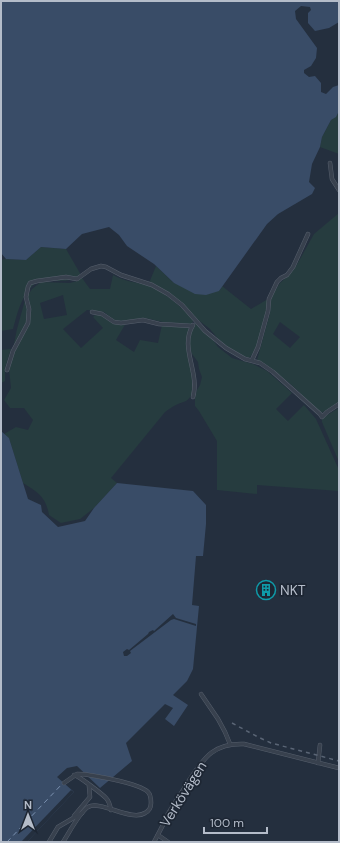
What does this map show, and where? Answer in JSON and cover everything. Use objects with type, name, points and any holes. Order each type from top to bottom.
[{"type":"street","points":[[330,163],[332,179],[339,190]]},
{"type":"street","points":[[252,360],[258,347],[268,311],[268,299],[277,282],[287,275],[293,267],[308,234]]},
{"type":"street","points":[[7,370],[13,351],[28,323],[30,309],[26,297],[30,283],[66,277],[77,279],[98,266],[106,267],[121,275],[152,285],[168,294],[182,305],[205,331],[226,348],[245,359],[260,363],[273,372],[322,417],[339,404]]},
{"type":"street","points":[[92,312],[102,314],[114,322],[121,323],[142,320],[159,324],[192,326]]},
{"type":"street","points":[[193,397],[195,379],[187,338],[195,320]]},
{"type":"street","points":[[201,694],[218,719],[230,744]]},
{"type":"street","name":"Verkövägen","points":[[154,842],[168,814],[203,760],[208,754],[218,747],[230,744],[248,745],[339,768]]},
{"type":"street","points":[[318,763],[320,745]]},
{"type":"street","points":[[64,783],[74,775],[83,774],[140,787],[148,792],[151,797],[150,808],[146,813],[140,815],[132,815],[93,806],[88,807],[64,842]]},
{"type":"street","points":[[72,819],[90,797],[90,790],[85,780],[74,775]]},
{"type":"street","points":[[88,785],[109,801],[111,810]]},
{"type":"street","points":[[49,842],[58,827],[83,813]]},
{"type":"street","name":"Verkövägen","points":[[158,835],[168,842]]},
{"type":"green space","points":[[339,112],[339,154],[320,147],[322,137],[331,120]]},
{"type":"green space","points":[[339,213],[339,403],[318,415],[299,392],[283,378],[257,360],[270,313],[271,297],[280,283],[295,268],[314,234]],"holes":[[[280,322],[300,337],[290,348],[273,334]]]},
{"type":"green space","points":[[41,247],[66,249],[81,275],[72,280],[66,281],[39,280],[24,297],[13,329],[1,331],[1,260],[26,260]]},
{"type":"green space","points":[[156,266],[174,283],[219,291],[222,286],[251,309],[268,299],[259,339],[253,353],[249,358],[232,353],[210,329],[187,309],[155,284],[149,283]]},
{"type":"green space","points":[[113,275],[126,281],[149,286],[166,295],[194,320],[191,324],[163,322],[145,318],[121,321],[114,320],[104,312],[87,310],[63,329],[81,348],[103,328],[93,317],[96,314],[101,314],[113,323],[126,323],[116,340],[134,352],[140,340],[158,343],[162,325],[190,327],[187,335],[194,387],[191,395],[186,401],[165,412],[111,478],[117,483],[94,508],[80,519],[61,523],[49,515],[43,499],[33,489],[23,483],[9,438],[4,434],[16,427],[28,430],[33,420],[24,408],[10,408],[4,400],[11,388],[9,369],[17,329],[25,300],[32,289],[41,282],[70,283],[82,278],[90,289],[110,289]],"holes":[[[63,295],[67,315],[44,319],[40,303]]]},
{"type":"green space","points":[[196,323],[208,333],[218,347],[232,358],[253,364],[267,371],[292,393],[276,409],[288,421],[304,405],[316,419],[339,470],[339,491],[257,485],[257,494],[217,490],[217,441],[195,406],[195,398],[202,377],[198,362],[192,354],[190,348],[191,332]]},
{"type":"green space","points":[[11,349],[5,368],[5,381],[1,383],[1,350]]},
{"type":"green space","points":[[339,408],[339,462],[322,422],[322,418]]},
{"type":"water","points":[[1,1],[339,1],[339,22],[329,28],[315,31],[308,23],[308,13],[311,10],[310,7],[301,6],[295,11],[296,19],[317,48],[316,58],[311,66],[304,70],[304,73],[309,77],[315,76],[321,83],[321,92],[326,94],[333,87],[339,85],[339,111],[336,117],[331,120],[322,137],[320,147],[312,164],[309,182],[315,188],[312,194],[278,214],[267,224],[219,291],[206,295],[195,294],[174,283],[154,264],[127,246],[119,235],[109,227],[82,234],[66,249],[41,247],[26,260],[6,259],[1,253]]},
{"type":"water","points":[[1,431],[9,438],[28,499],[41,505],[42,512],[58,527],[85,521],[94,508],[117,483],[193,491],[206,505],[203,556],[196,556],[192,605],[199,606],[193,669],[187,681],[173,695],[188,705],[174,726],[165,719],[173,708],[165,704],[126,743],[132,761],[100,788],[77,766],[67,768],[57,777],[74,792],[27,842],[1,842]]},
{"type":"pier","points":[[173,614],[176,618],[196,624],[196,626],[174,619],[171,620],[130,651],[131,653],[124,656],[123,652],[127,649],[129,650],[149,632],[154,631]]},
{"type":"pier","points":[[71,790],[74,792],[27,842],[21,842]]},
{"type":"ferry route","points":[[7,842],[63,783]]},
{"type":"railway","points":[[232,723],[271,743],[339,761]]},
{"type":"place","name":"NKT","points":[[266,590]]}]
